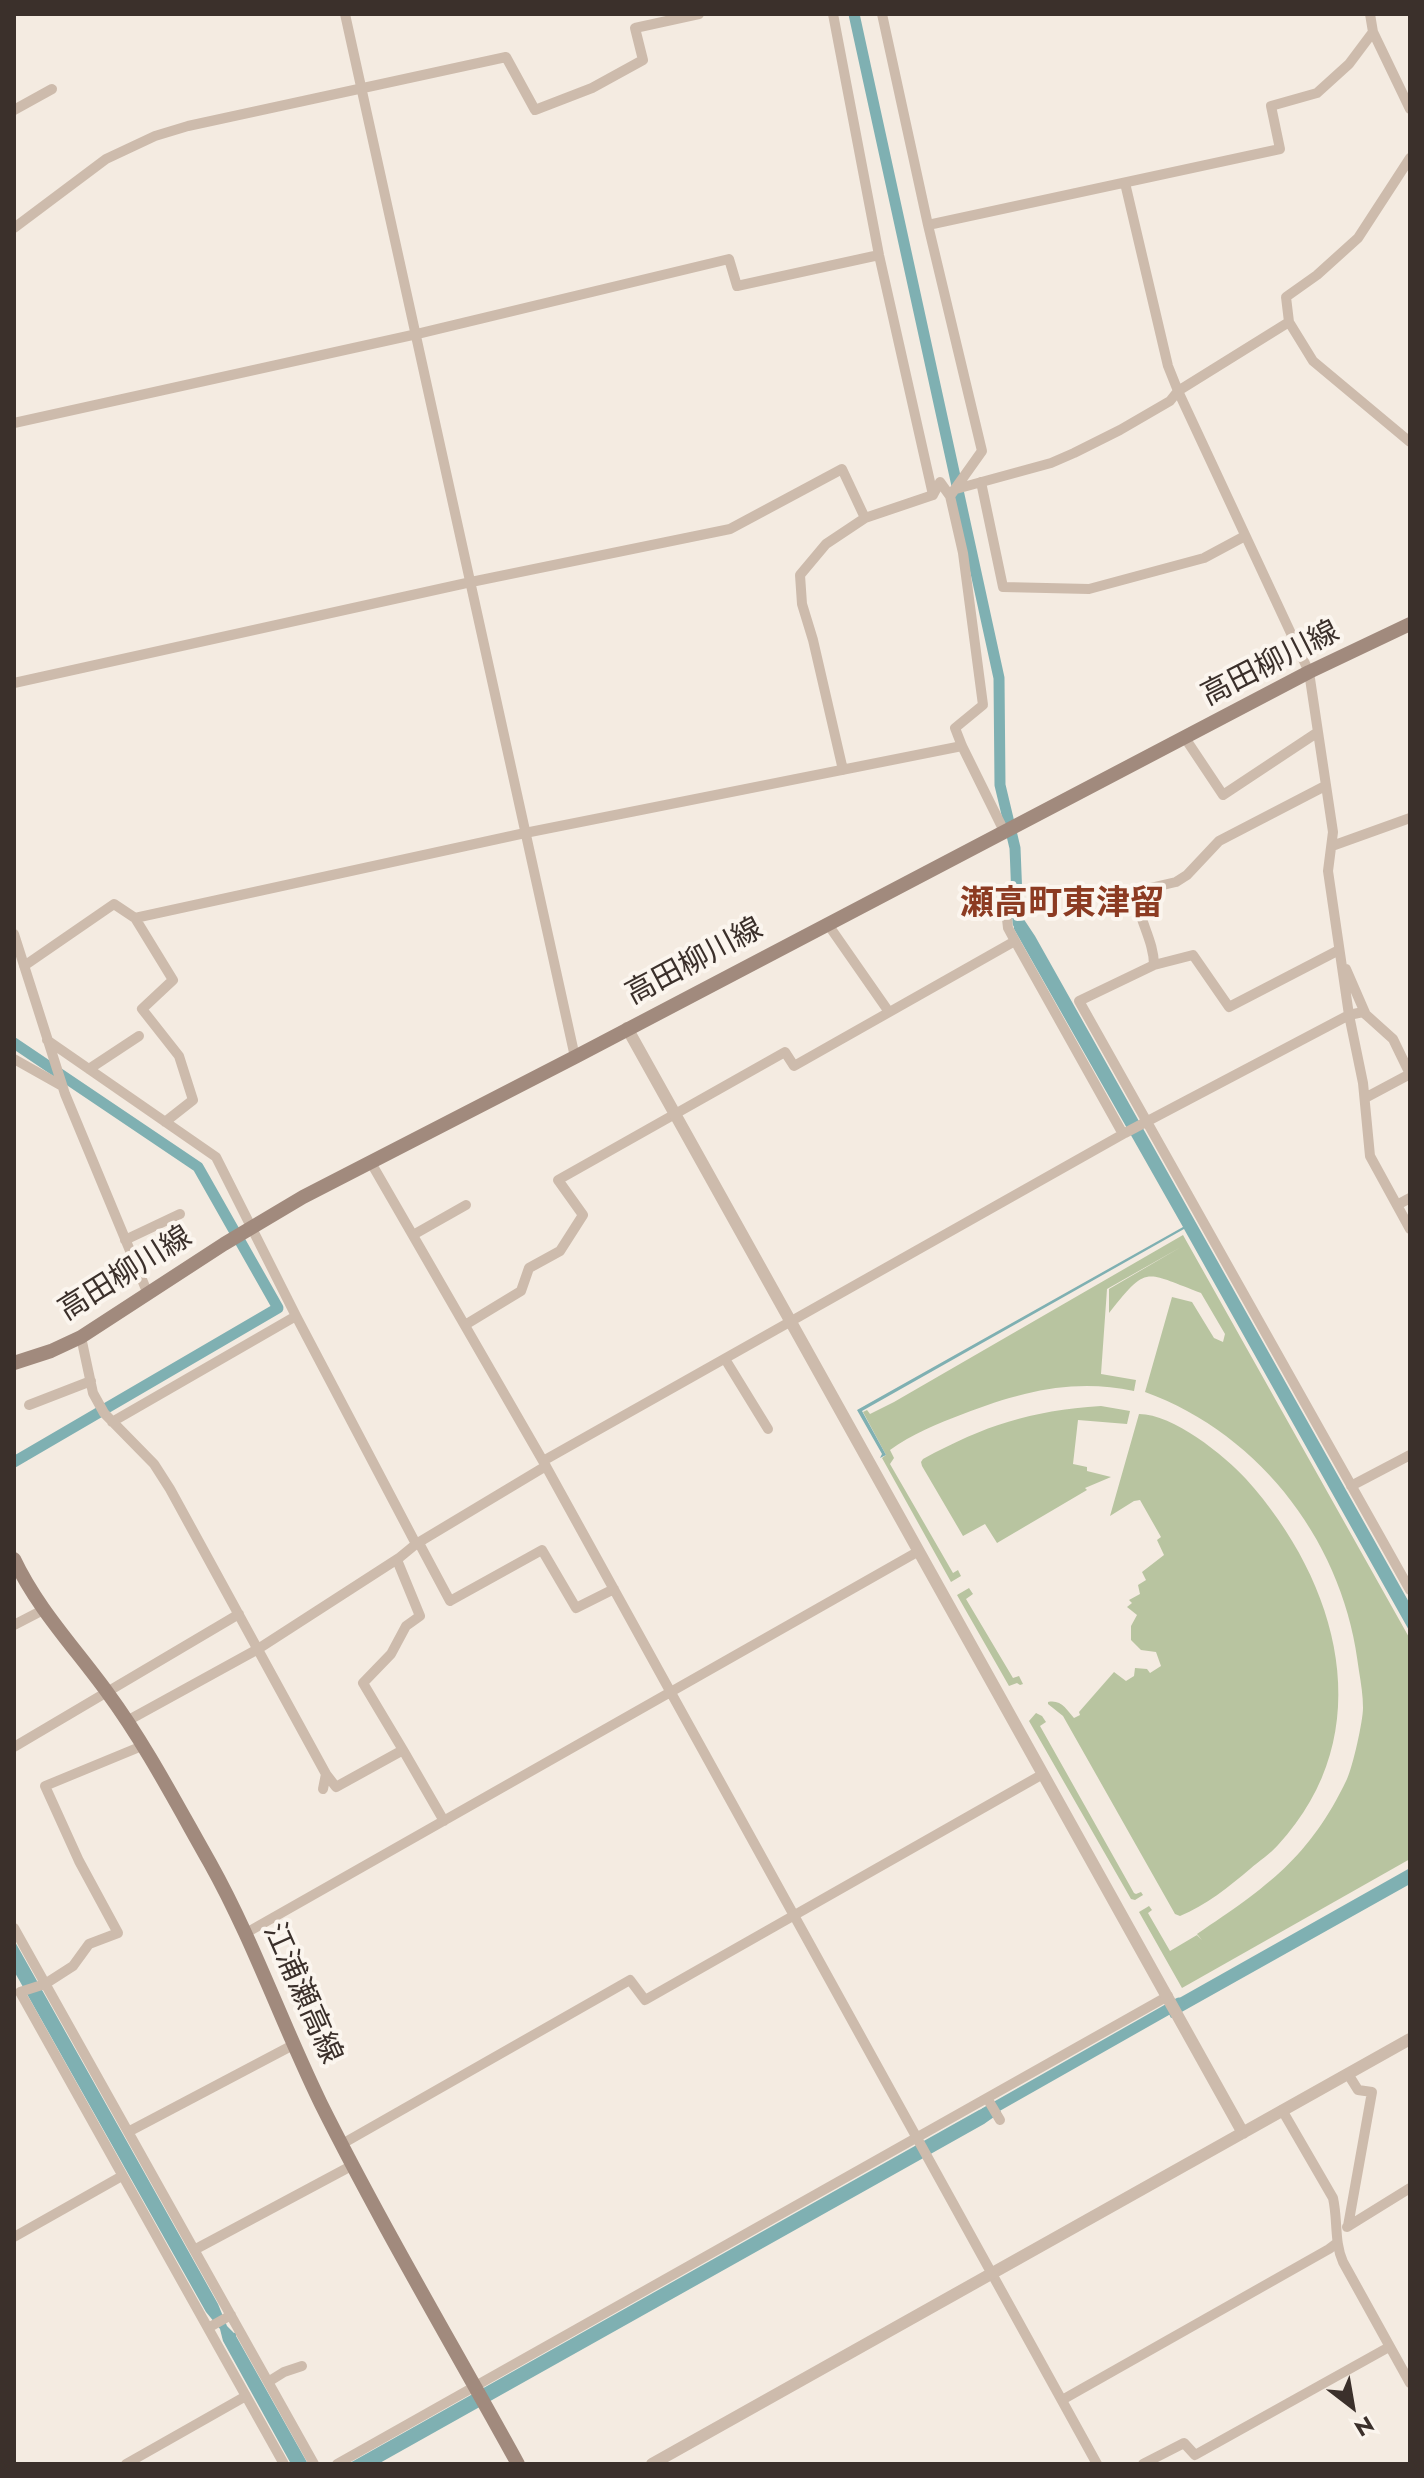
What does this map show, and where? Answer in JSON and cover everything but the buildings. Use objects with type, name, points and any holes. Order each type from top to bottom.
[{"type":"main road","name":"高田柳川線","points":[[14,1363],[81,1337],[250,1228],[370,1161],[575,1057],[1309,672],[1410,624]]},
{"type":"main road","name":"江浦瀬高線","points":[[14,1559],[43,1610],[127,1721],[211,1866],[246,1933],[293,2045],[342,2144],[518,2464]]},
{"type":"street","points":[[345,14],[575,1057]]},
{"type":"street","points":[[14,228],[106,159],[155,136],[188,126],[506,57],[535,110],[592,88],[643,60],[635,28],[699,14]]},
{"type":"street","points":[[833,14],[879,255],[933,495]]},
{"type":"street","points":[[882,14],[982,451],[953,492]]},
{"type":"street","points":[[1370,14],[1373,32],[1410,109]]},
{"type":"street","points":[[928,225],[1280,149],[1271,106],[1317,93],[1349,64],[1373,32]]},
{"type":"street","points":[[14,110],[52,89]]},
{"type":"street","points":[[1410,158],[1358,238],[1317,275],[1286,297],[1289,322],[1313,361],[1410,442]]},
{"type":"street","points":[[1125,183],[1168,366],[1309,672],[1333,832],[1329,866],[1340,954],[1365,1098],[1370,1156],[1410,1229]]},
{"type":"street","points":[[14,423],[417,334],[729,259],[737,286],[879,255]]},
{"type":"street","points":[[953,492],[1051,463],[1120,430],[1170,401],[1178,391],[1289,322]]},
{"type":"street","points":[[14,683],[471,582],[730,529],[842,469],[865,518]]},
{"type":"street","points":[[843,770],[802,604],[800,575],[826,544],[865,518],[933,495],[940,482],[953,492],[983,705],[955,728],[1005,833]]},
{"type":"street","points":[[981,482],[1003,587],[1089,589],[1204,558],[1245,536]]},
{"type":"street","points":[[1185,738],[1223,795],[1318,732]]},
{"type":"street","points":[[135,918],[525,833],[962,746]]},
{"type":"street","points":[[1154,965],[1152,949],[1137,908],[1137,891],[1176,882],[1187,875],[1219,841],[1325,786]]},
{"type":"street","points":[[1332,846],[1410,818]]},
{"type":"street","points":[[24,966],[114,904],[135,918],[173,980],[142,1009],[179,1056],[193,1100],[165,1122]]},
{"type":"street","points":[[1007,919],[1015,941],[1124,1134]]},
{"type":"street","points":[[827,923],[889,1012]]},
{"type":"street","points":[[14,934],[63,1090],[148,1294]]},
{"type":"street","points":[[465,1325],[521,1291],[529,1268],[560,1251],[568,1239],[583,1215],[558,1180],[785,1052],[794,1066],[1015,941]]},
{"type":"street","points":[[1340,954],[1229,1007],[1193,955],[1154,965],[1079,1001],[1410,1590]]},
{"type":"street","points":[[1340,954],[1366,1015]]},
{"type":"street","points":[[127,1721],[258,1649],[398,1559],[417,1543],[725,1359],[1124,1134],[1349,1015],[1363,1012],[1393,1039],[1410,1074],[1365,1098]]},
{"type":"street","points":[[627,1028],[1243,2133]]},
{"type":"street","points":[[89,1069],[139,1036]]},
{"type":"street","points":[[49,1045],[216,1157],[296,1316],[450,1601],[542,1550],[576,1608],[614,1589]]},
{"type":"street","points":[[14,1059],[63,1090]]},
{"type":"street","points":[[370,1161],[545,1464],[1097,2464]]},
{"type":"street","points":[[1397,1205],[1410,1198]]},
{"type":"street","points":[[413,1235],[466,1205]]},
{"type":"street","points":[[125,1240],[180,1214]]},
{"type":"street","points":[[114,1424],[296,1316]]},
{"type":"street","points":[[81,1337],[93,1393],[114,1424],[154,1464],[336,1787],[403,1750]]},
{"type":"street","points":[[725,1359],[768,1429]]},
{"type":"street","points":[[29,1405],[91,1381]]},
{"type":"street","points":[[1351,1486],[1410,1455]]},
{"type":"street","points":[[246,1933],[919,1551]]},
{"type":"street","points":[[398,1559],[420,1616],[406,1626],[391,1654],[363,1683],[444,1821]]},
{"type":"street","points":[[14,1625],[43,1610]]},
{"type":"street","points":[[14,1747],[239,1614]]},
{"type":"street","points":[[142,1746],[45,1786],[79,1861],[118,1933],[89,1944],[73,1966],[45,1984],[16,1990],[122,2176],[220,2322],[268,2382],[314,2464]]},
{"type":"street","points":[[323,1789],[326,1774]]},
{"type":"street","points":[[342,2144],[630,1980],[645,2000],[1043,1774]]},
{"type":"street","points":[[14,1928],[194,2250],[246,2396],[284,2464]]},
{"type":"street","points":[[337,2464],[1169,1998]]},
{"type":"street","points":[[652,2464],[1410,2039]]},
{"type":"street","points":[[128,2132],[293,2045]]},
{"type":"street","points":[[1348,2074],[1358,2090],[1372,2092],[1348,2226]]},
{"type":"street","points":[[989,2101],[998,2117]]},
{"type":"street","points":[[1282,2110],[1333,2198],[1343,2262],[1410,2383]]},
{"type":"street","points":[[194,2250],[353,2165]]},
{"type":"street","points":[[14,2237],[122,2176]]},
{"type":"street","points":[[1062,2400],[1316,2257],[1348,2226],[1410,2188]]},
{"type":"street","points":[[1143,2464],[1184,2443],[1195,2455],[1389,2347]]},
{"type":"street","points":[[268,2382],[302,2366]]},
{"type":"street","points":[[126,2464],[246,2396]]},
{"type":"green space","points":[[1183,1235],[1410,1639],[1410,1859],[1182,1988],[1139,1912],[1149,1906],[1152,1910],[1148,1913],[1170,1951],[1197,1935],[1202,1940],[1197,1934],[1245,1901],[1284,1868],[1318,1830],[1347,1779],[1363,1708],[1351,1625],[1337,1581],[1317,1540],[1291,1501],[1261,1466],[1226,1436],[1188,1411],[1145,1392],[1172,1297],[1192,1302],[1214,1338],[1223,1342],[1225,1334],[1201,1293],[1168,1280],[1148,1277],[1132,1286],[1109,1313],[1109,1289],[1181,1247],[1107,1289],[1101,1374],[1136,1380],[1134,1391],[1090,1386],[1026,1394],[944,1422],[890,1450],[894,1458],[890,1464],[953,1573],[958,1570],[961,1576],[951,1582],[882,1458],[886,1455],[863,1412],[867,1410],[870,1414],[894,1402]]},
{"type":"green space","points":[[1101,1406],[1130,1411],[1127,1424],[1078,1420],[1073,1464],[1111,1477],[1085,1488],[1087,1490],[997,1543],[985,1524],[963,1536],[922,1466],[923,1459],[967,1437],[1009,1422],[1075,1408]]},
{"type":"green space","points":[[1139,1414],[1182,1428],[1225,1459],[1246,1479],[1278,1520],[1305,1564],[1324,1611],[1336,1659],[1338,1707],[1330,1755],[1310,1801],[1272,1851],[1217,1895],[1180,1916],[1175,1914],[1063,1716],[1048,1704],[1053,1701],[1060,1704],[1074,1718],[1080,1715],[1079,1712],[1114,1672],[1126,1681],[1134,1676],[1135,1668],[1147,1669],[1150,1673],[1161,1666],[1156,1652],[1141,1650],[1131,1640],[1131,1626],[1137,1615],[1127,1607],[1132,1603],[1129,1600],[1140,1594],[1138,1585],[1146,1580],[1142,1572],[1164,1555],[1157,1540],[1161,1537],[1140,1500],[1110,1516]]},
{"type":"green space","points":[[969,1588],[973,1594],[966,1599],[1013,1678],[1019,1676],[1023,1684],[1009,1686],[957,1595]]},
{"type":"green space","points":[[1036,1713],[1046,1722],[1040,1726],[1134,1893],[1141,1892],[1143,1895],[1135,1900],[1131,1899],[1029,1721]]},
{"type":"water","points":[[1013,912],[1019,912],[1035,936],[1410,1604],[1410,1632],[1184,1229],[862,1411],[886,1455],[880,1458],[882,1454],[857,1410],[1183,1227],[1014,929]]},
{"type":"water","points":[[1410,1868],[1410,1884],[1171,2018],[1165,2006]]},
{"type":"water","points":[[14,1940],[218,2304],[227,2326],[236,2332],[308,2464],[291,2464],[223,2341],[220,2329],[206,2312],[14,1971]]},
{"type":"water","points":[[996,2103],[1001,2112],[984,2124],[378,2464],[348,2464],[979,2110]]},
{"type":"waterway","points":[[854,14],[999,678],[1000,785],[1015,848],[1018,923]]},
{"type":"waterway","points":[[14,1043],[198,1167],[278,1308],[14,1462]]},
{"type":"waterway","points":[[985,2113],[1179,2003]]},
{"type":"district","name":"瀬高町東津留","points":[[1062,906]]}]
